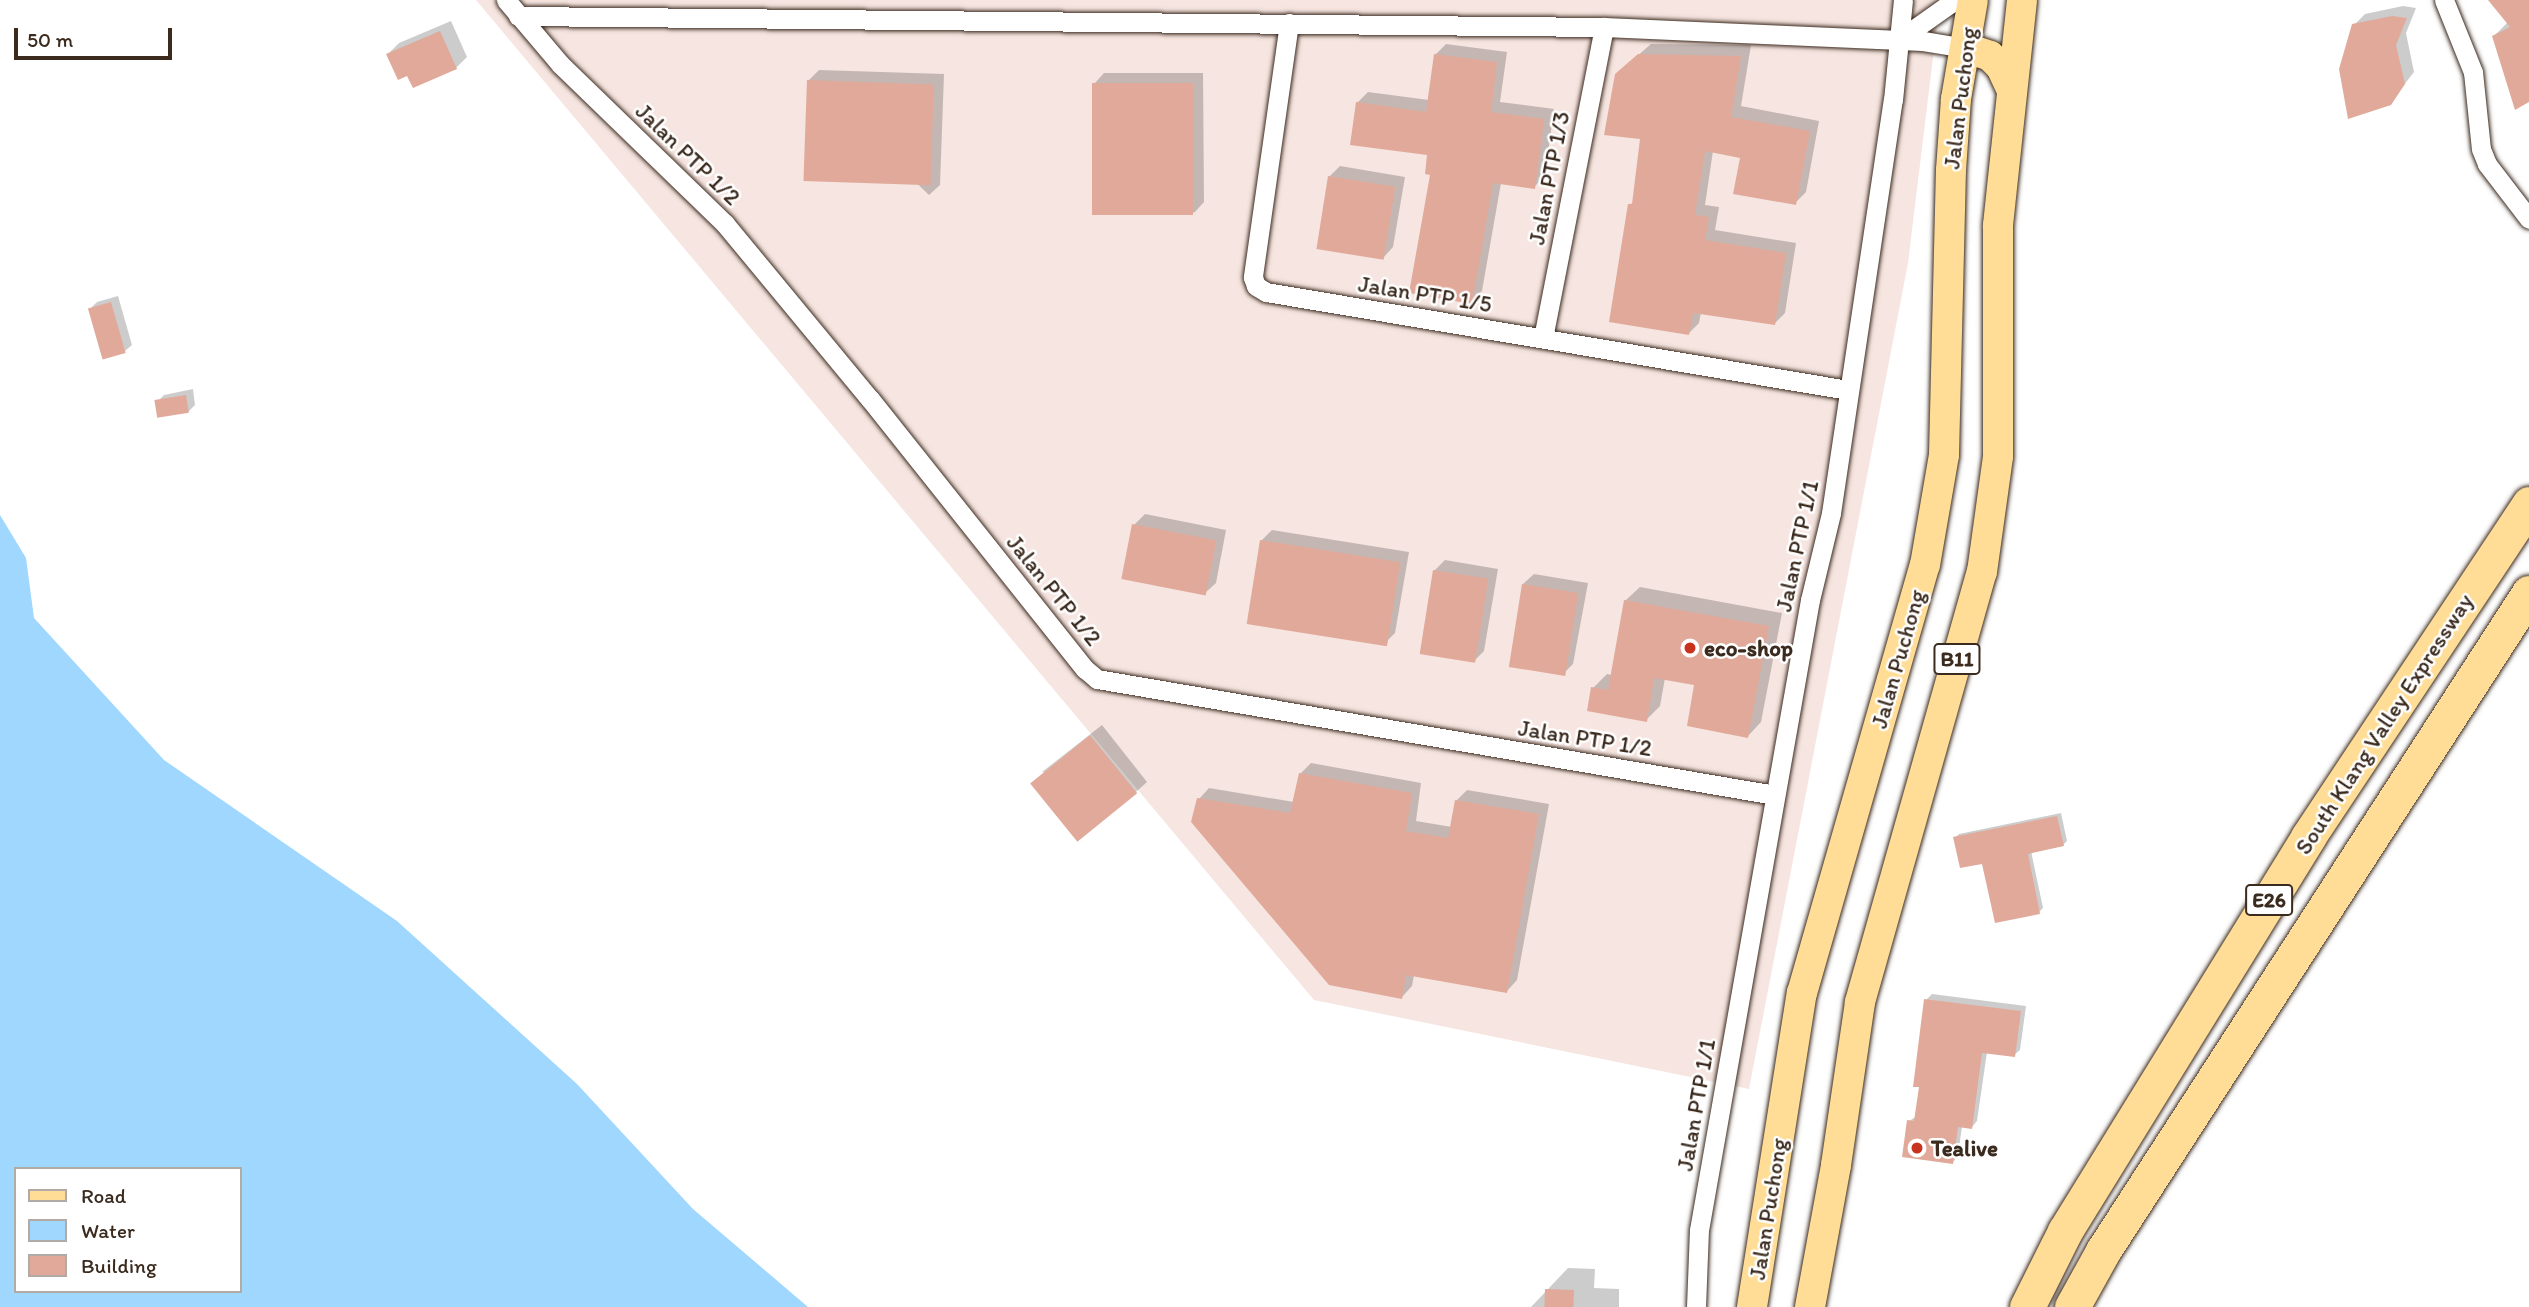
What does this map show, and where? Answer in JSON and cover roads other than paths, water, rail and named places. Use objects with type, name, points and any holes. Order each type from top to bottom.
[{"type":"highway","name":"South Klang Valley Expressway","points":[[2027,1307],[2065,1231],[2308,837],[2529,504]]},
{"type":"highway","name":"E26","points":[[2072,1307],[2103,1251],[2529,593]]},
{"type":"main road","name":"Jalan Puchong","points":[[1752,1307],[1801,993],[1925,565],[1944,455],[1951,170],[1956,99],[1973,0]]},
{"type":"main road","name":"B11","points":[[1810,1307],[1836,1165],[1860,1002],[1982,572],[1997,456],[1998,225],[2022,0]]},
{"type":"main road","points":[[1966,48],[1990,56],[2001,67],[2012,91]]},
{"type":"main road","points":[[1799,1307],[1812,1240],[1836,1165]]},
{"type":"street","name":"Jalan PTP 1/2","points":[[506,0],[569,73],[725,224],[870,399],[1085,669],[1097,679],[1774,794]]},
{"type":"street","name":"Jalan PTP 1/1","points":[[1696,1307],[1699,1230],[1774,794],[1810,600],[1831,513],[1893,100],[1903,0]]},
{"type":"street","points":[[1900,40],[1955,0]]},
{"type":"street","points":[[2444,0],[2473,72],[2481,149],[2487,164],[2529,219]]},
{"type":"street","points":[[518,16],[1604,27],[1900,40],[1966,48]]},
{"type":"street","name":"Jalan PTP 1/5","points":[[1289,23],[1253,277],[1256,286],[1266,292],[1849,390]]},
{"type":"street","name":"Jalan PTP 1/3","points":[[1543,338],[1604,27]]},
{"type":"water","points":[[0,515],[26,558],[34,618],[164,760],[397,921],[577,1084],[693,1209],[808,1307],[0,1307]]},
{"type":"place","name":"eco-shop","points":[[1690,648]]},
{"type":"place","name":"Tealive","points":[[1917,1148]]}]
